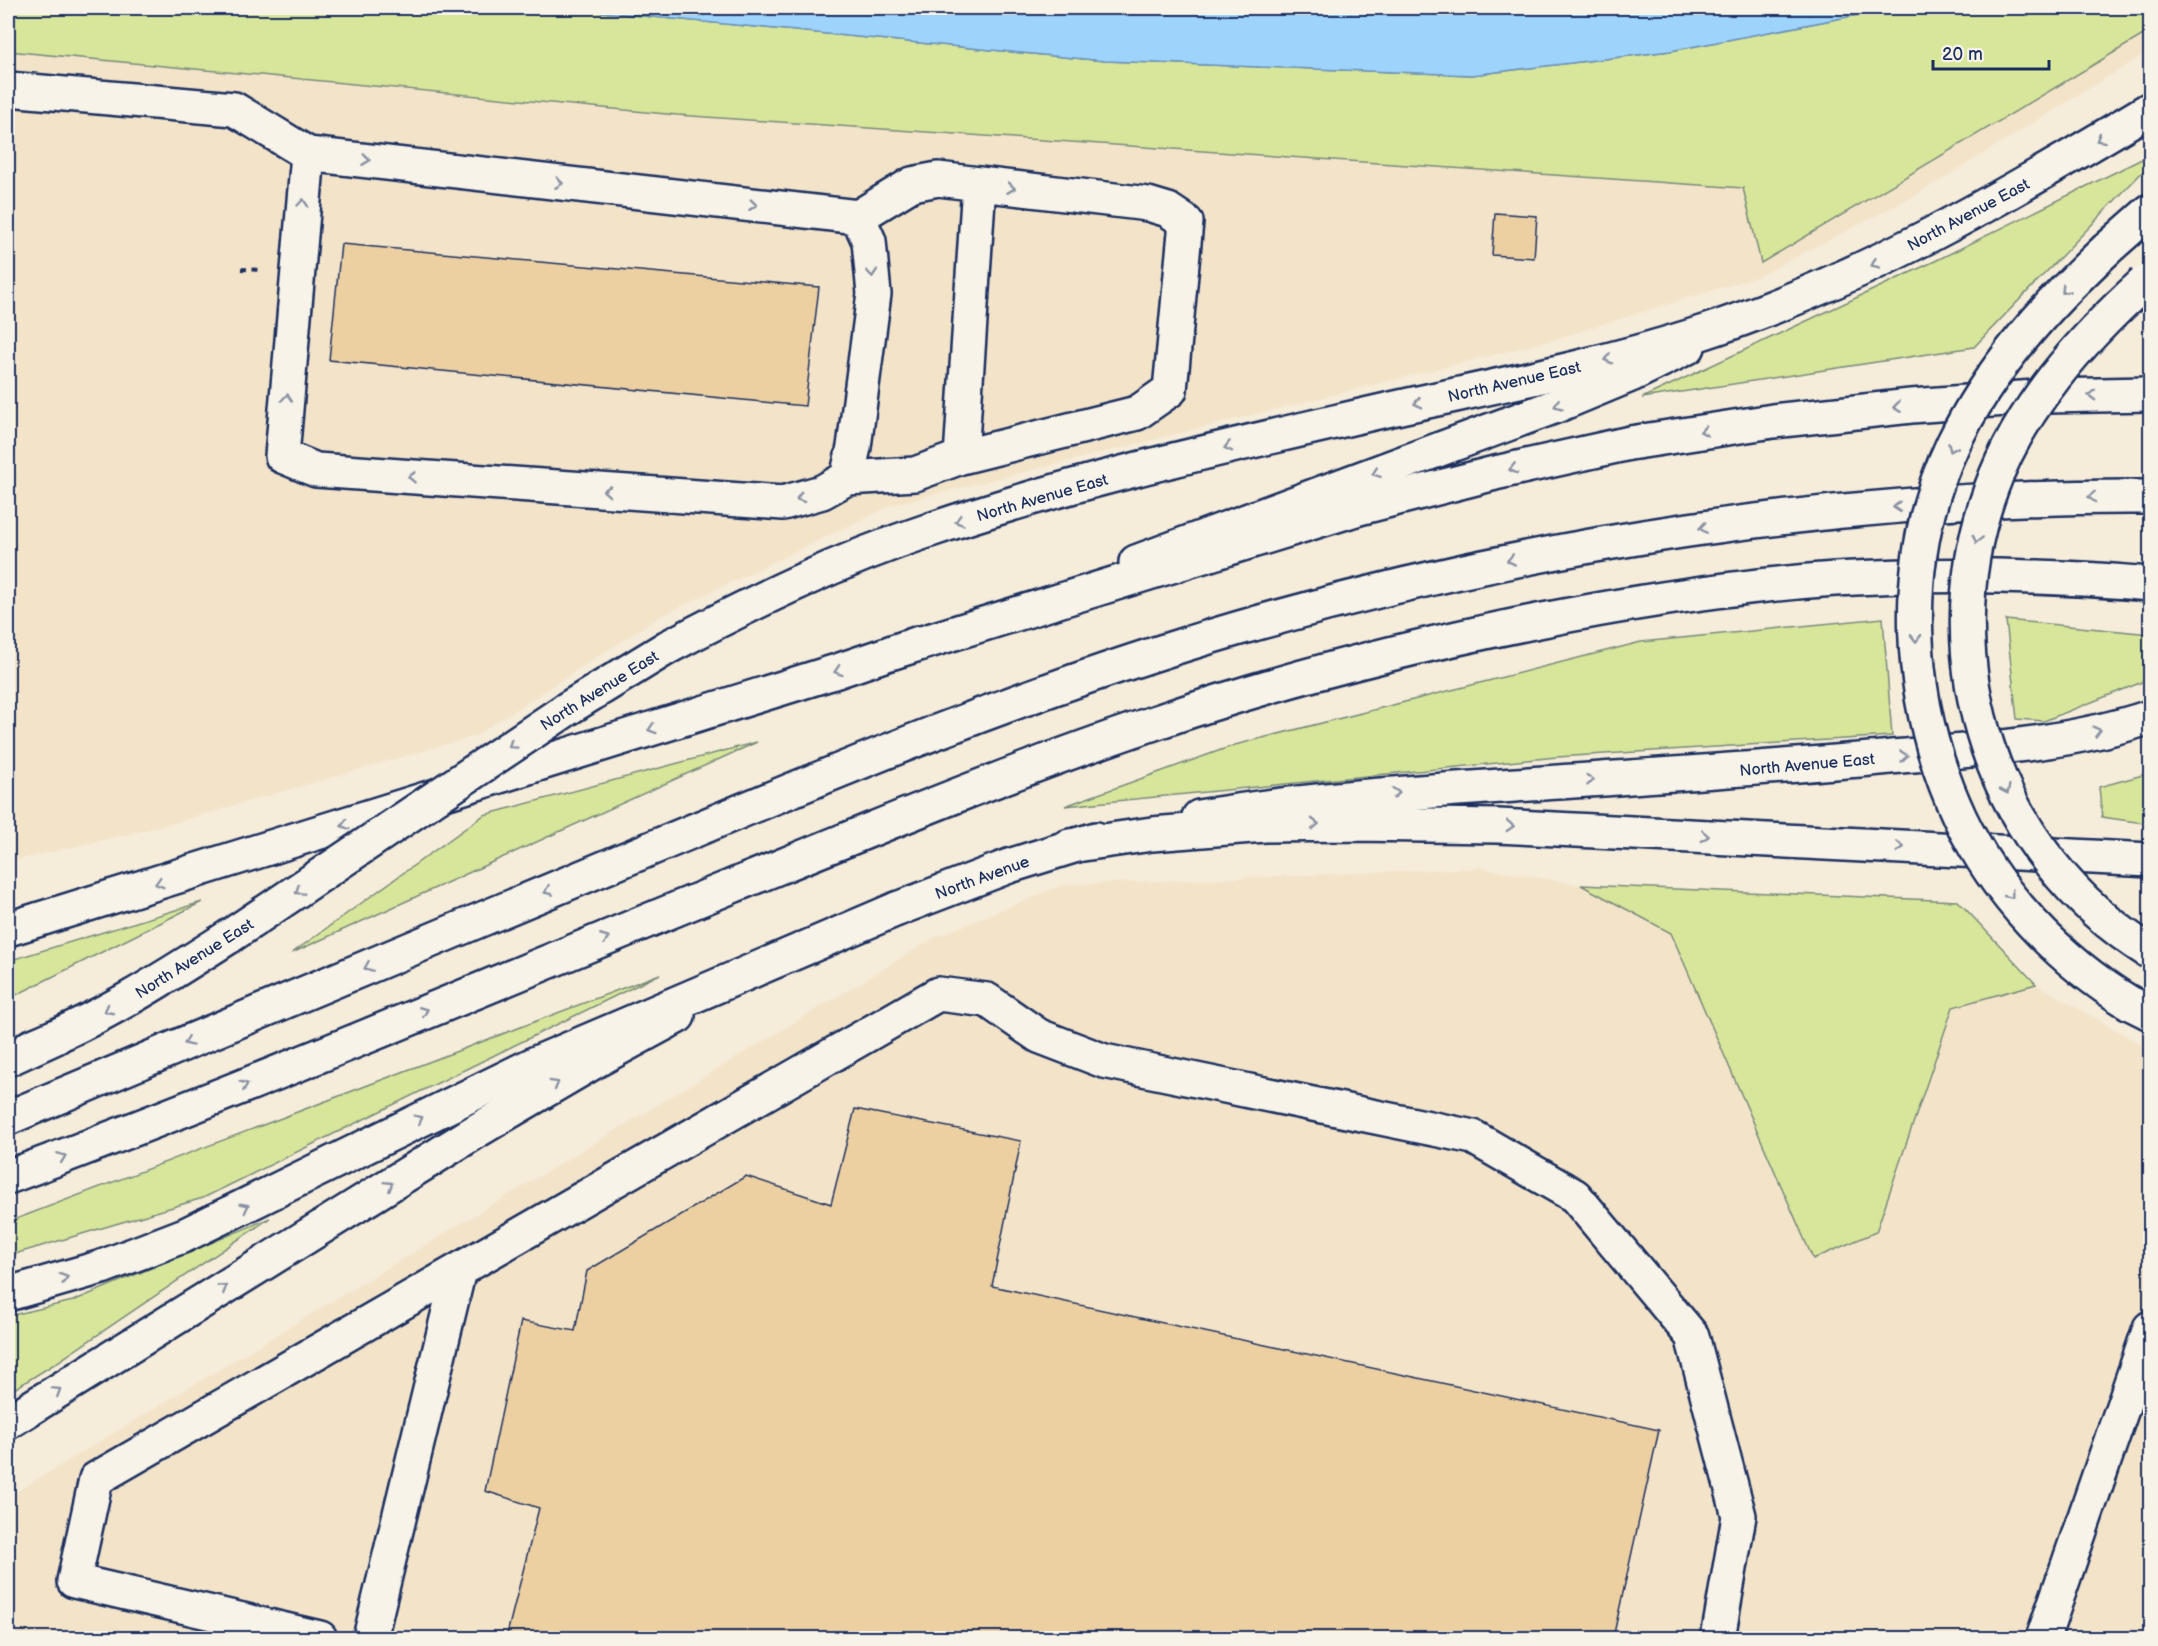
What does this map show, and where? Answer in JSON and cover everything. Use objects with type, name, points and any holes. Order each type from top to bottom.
[{"type":"main road","points":[[8,89],[234,109],[308,154],[858,217],[912,184],[938,179],[1148,204],[1168,210],[1186,222],[1170,390],[1137,413],[961,457],[915,474],[847,478],[822,492],[783,503],[316,470],[282,456],[308,154]]},
{"type":"main road","name":"North Avenue East","points":[[8,1058],[56,1037],[119,1004],[230,936],[558,715],[669,647],[736,611],[833,567],[929,530],[1017,502],[1228,447],[1629,354],[1695,335],[1828,285],[1957,222],[2151,109]]},
{"type":"main road","points":[[961,457],[979,184]]},
{"type":"main road","points":[[2140,1008],[2108,989],[2067,957],[2026,916],[1990,871],[1961,820],[1939,765],[1925,712],[1917,658],[1916,604],[1922,548],[1935,495],[1953,444],[1994,375],[2026,331],[2107,249],[2151,211]]},
{"type":"main road","points":[[847,478],[854,447],[874,294],[869,242],[858,217]]},
{"type":"main road","points":[[2147,280],[2076,352],[2046,390],[2016,437],[1991,488],[1976,542],[1967,593],[1966,622],[1970,666],[1984,734],[2004,786],[2021,820],[2036,844],[2075,891],[2119,930],[2151,952]]},
{"type":"main road","points":[[893,652],[1556,406],[1633,374],[1764,310]]},
{"type":"main road","points":[[8,929],[1359,508],[1495,473],[1630,443],[1773,421],[1911,406],[2047,396],[2151,394]]},
{"type":"main road","points":[[8,1118],[796,789],[1064,686],[1232,630],[1404,584],[1496,563],[1738,523],[1936,504],[2151,497]]},
{"type":"main road","points":[[8,1178],[182,1111],[990,782],[1156,722],[1319,672],[1406,650],[1555,618],[1662,598],[1749,587],[1835,579],[1928,576],[2010,576],[2151,584]]},
{"type":"main road","name":"North Avenue East","points":[[1069,846],[1176,821],[1282,805],[1386,794],[1804,765],[2025,745],[2092,733],[2146,718]]},
{"type":"main road","points":[[1069,846],[1152,834],[1265,825],[1426,825],[1498,826],[2151,860]]},
{"type":"main road","name":"North Avenue","points":[[897,909],[954,885],[1069,846]]},
{"type":"main road","points":[[8,1294],[102,1267],[185,1235],[230,1215],[534,1064],[897,909]]},
{"type":"main road","points":[[8,1422],[558,1082],[784,961],[897,909]]},
{"type":"main road","points":[[320,1638],[74,1581],[96,1479],[938,994],[987,1000],[1039,1036],[1104,1061],[1473,1137],[1575,1196],[1692,1336],[1739,1516],[1718,1638]]},
{"type":"main road","points":[[370,1638],[459,1270]]},
{"type":"main road","points":[[2043,1638],[2151,1328]]},
{"type":"shaded area","points":[[8,8],[2150,8],[2150,51],[1918,194],[1759,276],[1553,340],[892,505],[659,617],[475,736],[163,826],[8,862]]},
{"type":"shaded area","points":[[1481,868],[1581,885],[1671,933],[1813,1259],[1876,1232],[1953,1007],[2036,984],[2150,1050],[2150,1638],[8,1638],[8,1497],[936,937],[1062,885]]},
{"type":"green space","points":[[8,8],[560,8],[1105,61],[1472,75],[1671,51],[1862,14],[1877,8],[2150,8],[2150,31],[1761,263],[1743,188],[677,115],[8,51]]},
{"type":"green space","points":[[2150,155],[2150,164],[1974,347],[1642,398],[1935,261]]},
{"type":"green space","points":[[1883,618],[1892,736],[1557,757],[1065,806],[1235,745],[1641,642]]},
{"type":"green space","points":[[2006,620],[2150,634],[2150,679],[2044,721],[2017,719]]},
{"type":"green space","points":[[757,742],[292,953],[484,815]]},
{"type":"green space","points":[[2150,773],[2150,824],[2102,817],[2099,787]]},
{"type":"green space","points":[[1581,885],[1958,901],[2036,984],[1953,1007],[1876,1232],[1813,1259],[1671,933]]},
{"type":"green space","points":[[202,902],[8,999],[8,961]]},
{"type":"green space","points":[[660,974],[203,1198],[8,1256],[8,1222]]},
{"type":"green space","points":[[270,1218],[8,1393],[8,1316],[73,1301]]},
{"type":"water","points":[[560,8],[1877,8],[1863,14],[1670,51],[1472,75],[1105,61]]},
{"type":"building","points":[[1495,213],[1537,216],[1534,258],[1492,255]]},
{"type":"building","points":[[341,244],[819,287],[805,406],[329,360]]},
{"type":"building","points":[[855,1109],[1021,1141],[992,1286],[1659,1430],[1613,1638],[506,1638],[539,1508],[485,1491],[521,1321],[575,1331],[587,1271],[746,1176],[831,1204]]}]
